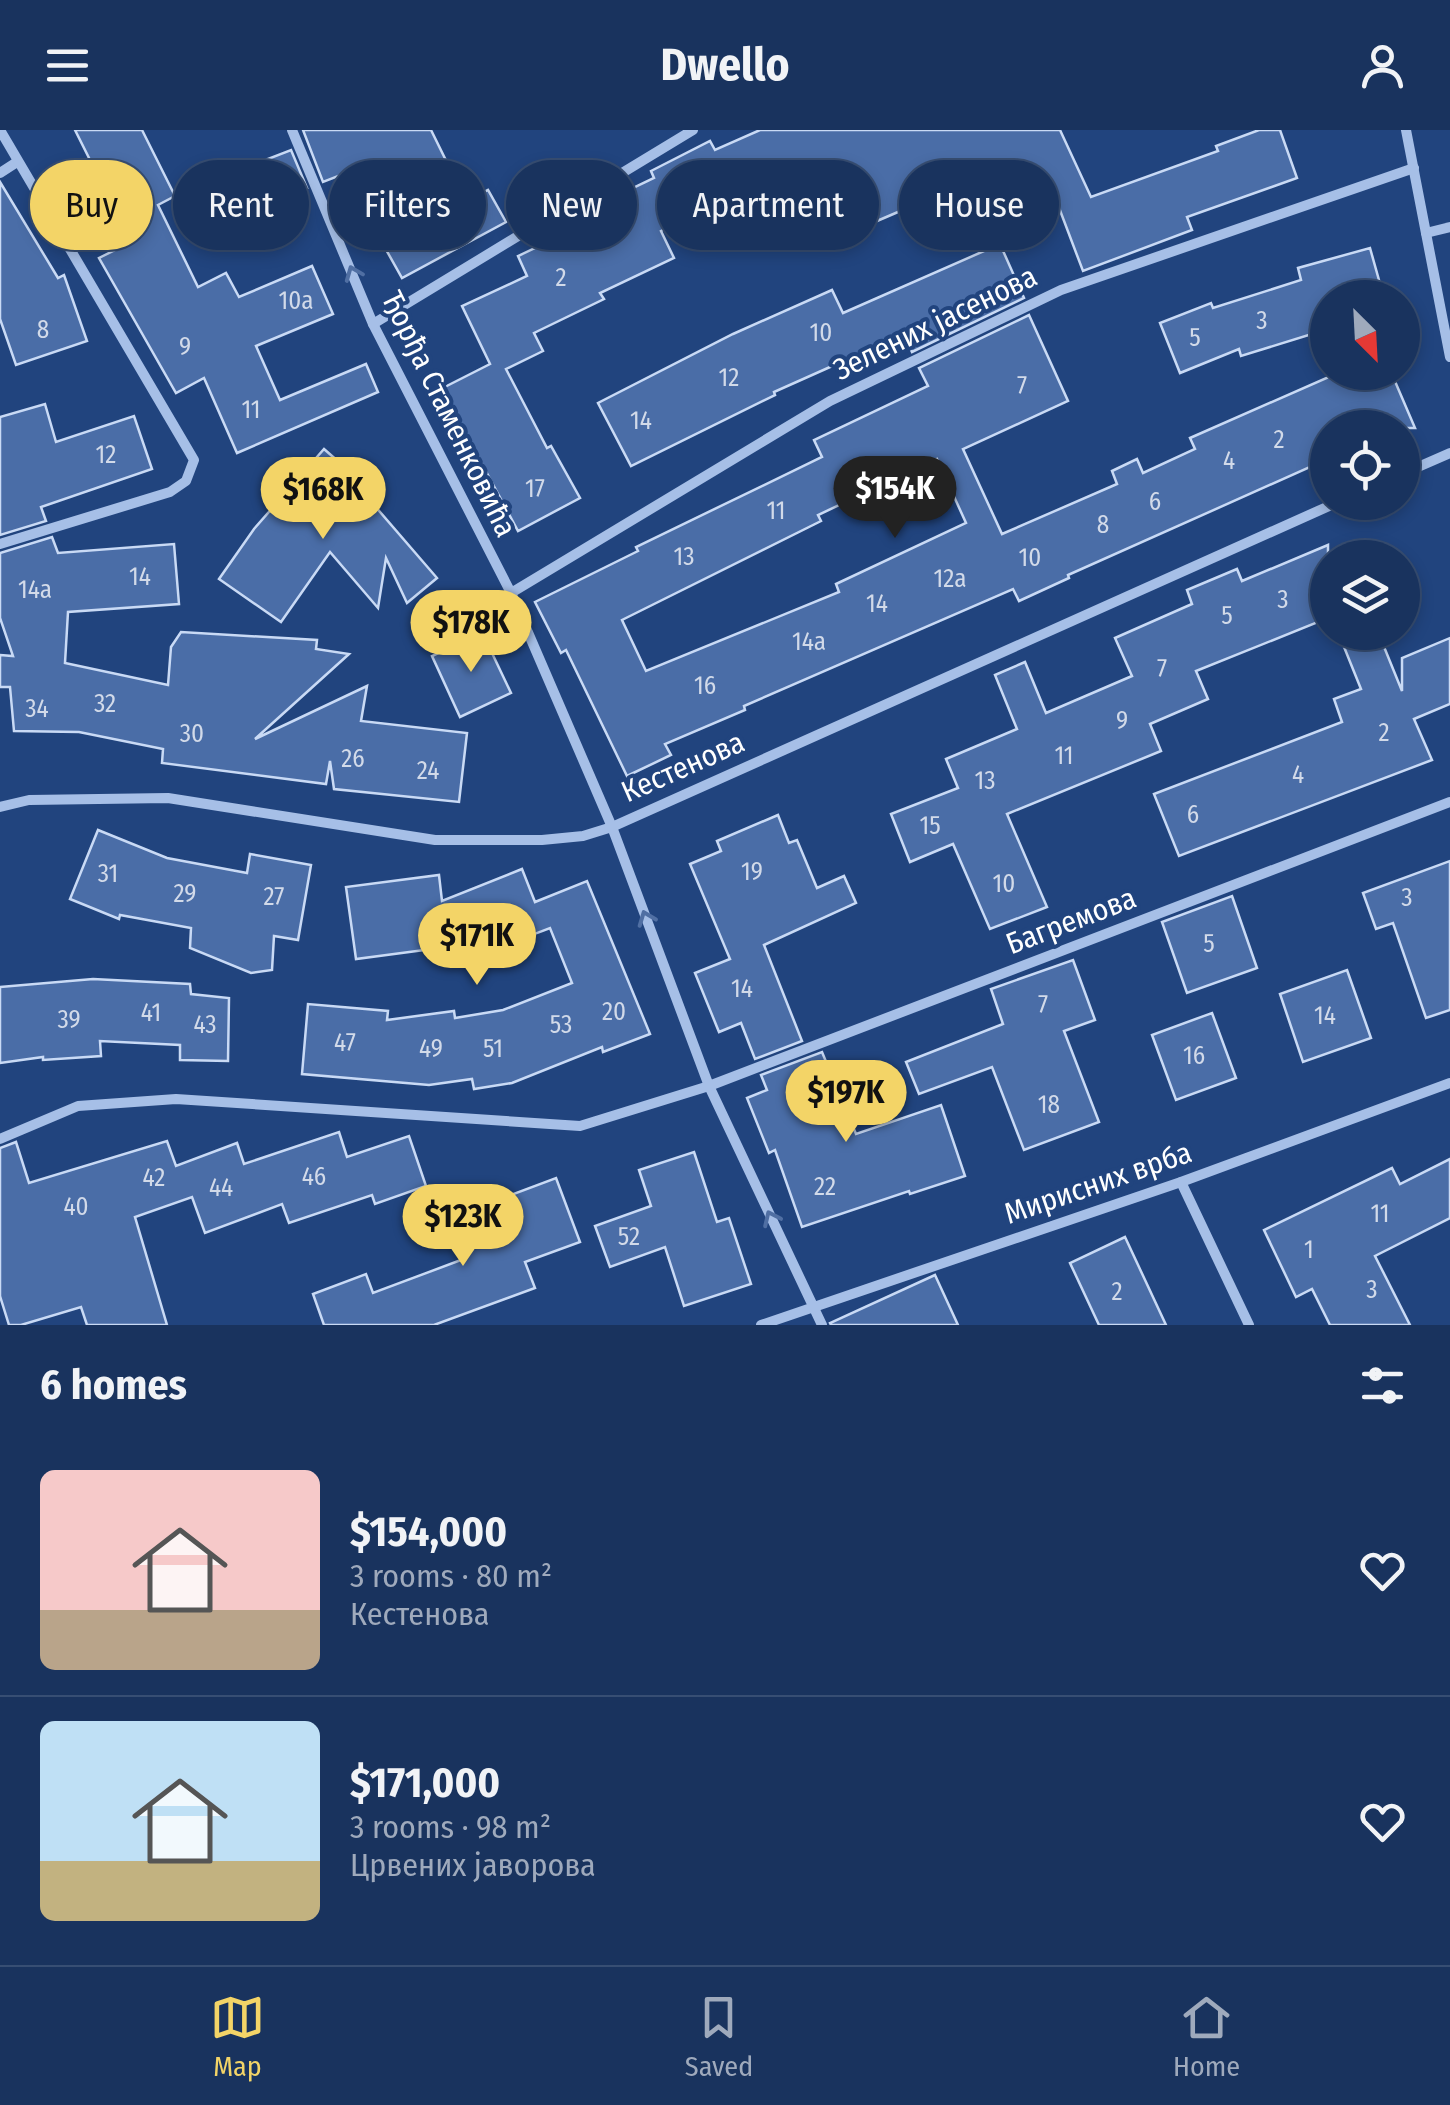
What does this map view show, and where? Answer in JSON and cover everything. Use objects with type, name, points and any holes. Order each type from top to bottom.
[{"type":"street","points":[[0,130],[194,460],[186,481],[170,492],[0,544]]},
{"type":"street","name":"Ђорђа Стаменковића","points":[[292,130],[373,324],[511,593],[612,826],[710,1086],[822,1325]]},
{"type":"street","points":[[373,324],[693,130]]},
{"type":"street","points":[[1406,130],[1450,357]]},
{"type":"street","points":[[0,174],[17,162]]},
{"type":"street","name":"Зелених јасенова","points":[[511,593],[830,401],[1061,290],[1414,168]]},
{"type":"street","points":[[1426,233],[1450,227]]},
{"type":"street","points":[[1420,466],[1450,453]]},
{"type":"street","name":"Кестенова","points":[[0,807],[29,800],[168,798],[435,840],[583,836],[1310,514]]},
{"type":"street","name":"Багремова","points":[[0,1139],[78,1106],[176,1099],[580,1126],[710,1086],[1450,802]]},
{"type":"street","name":"Мирисних врба","points":[[761,1325],[1181,1182],[1450,1083]]},
{"type":"street","points":[[1181,1182],[1249,1325]]},
{"type":"building","points":[[75,130],[142,130],[173,192],[173,197],[158,205],[173,236],[173,250],[180,250],[198,287],[226,273],[239,297],[312,266],[333,314],[256,346],[280,400],[366,364],[378,392],[237,453],[204,378],[176,393],[99,258],[115,250],[153,250],[153,160],[90,160]]},
{"type":"building","points":[[303,130],[431,130],[446,160],[329,160],[329,180],[323,182]]},
{"type":"building","points":[[760,130],[1060,130],[1091,197],[1218,151],[1216,146],[1259,130],[1280,130],[1297,178],[1187,217],[1192,230],[1083,271],[1059,208],[1059,160],[899,160],[899,212],[879,220],[879,160],[673,160],[710,141],[715,150]]},
{"type":"building","points":[[291,150],[295,160],[265,160]]},
{"type":"building","points":[[657,168],[657,250],[670,250],[674,258],[600,293],[604,299],[534,333],[543,351],[506,369],[547,448],[551,446],[580,498],[518,531],[475,451],[463,456],[431,394],[490,364],[462,306],[527,276],[518,256],[531,250],[637,250],[637,186],[654,178],[651,171]]},
{"type":"building","points":[[0,182],[30,232],[30,250],[41,250],[58,278],[64,275],[87,341],[16,365],[0,319]]},
{"type":"building","points":[[488,190],[506,222],[486,233],[486,191]]},
{"type":"building","points":[[1370,248],[1379,280],[1310,280],[1310,335],[1241,356],[1239,349],[1180,373],[1160,323],[1211,303],[1213,308],[1301,280],[1298,268]]},
{"type":"building","points":[[386,250],[454,250],[402,278]]},
{"type":"building","points":[[986,250],[1003,250],[1024,298],[912,352],[904,334],[774,392],[775,395],[631,466],[598,403],[733,334],[832,290],[843,313]]},
{"type":"building","points":[[1029,315],[1068,401],[963,449],[1002,534],[1117,484],[1112,471],[1137,459],[1143,473],[1195,449],[1190,438],[1310,385],[1310,390],[1399,390],[1407,410],[1310,410],[1310,467],[1068,575],[1069,578],[1019,601],[1013,589],[744,706],[745,710],[665,744],[671,755],[627,776],[566,650],[561,653],[535,602],[638,551],[636,547],[822,457],[814,440],[928,386],[919,368]],"holes":[[[937,459],[966,523],[836,584],[839,592],[646,671],[622,620],[821,521],[818,515]]]},
{"type":"building","points":[[45,404],[56,442],[134,416],[152,469],[41,507],[46,521],[0,535],[0,417]]},
{"type":"building","points":[[324,449],[380,498],[374,505],[437,578],[407,603],[386,558],[378,608],[330,552],[281,622],[219,579],[254,529]]},
{"type":"building","points":[[52,537],[58,553],[174,544],[179,604],[68,612],[65,663],[168,685],[171,647],[181,632],[317,640],[316,649],[349,654],[255,739],[367,686],[361,721],[467,733],[459,802],[334,789],[330,761],[326,784],[162,763],[163,749],[79,732],[14,731],[10,687],[0,687],[0,655],[13,656],[0,618],[0,553]]},
{"type":"building","points":[[1310,553],[1310,625],[1196,671],[1208,699],[1150,724],[1161,751],[1007,814],[1047,907],[990,929],[953,844],[910,862],[891,814],[958,788],[946,759],[1017,729],[995,675],[1025,662],[1046,713],[1132,676],[1115,638],[1192,604],[1187,590],[1237,569],[1242,581]]},
{"type":"building","points":[[482,632],[511,693],[460,717],[432,656]]},
{"type":"building","points":[[1450,638],[1450,704],[1414,719],[1432,760],[1179,856],[1154,794],[1342,722],[1334,699],[1361,689],[1345,650],[1385,650],[1402,691],[1402,658]]},
{"type":"building","points":[[778,815],[789,843],[797,840],[817,888],[844,876],[856,903],[764,945],[802,1041],[755,1059],[741,1023],[719,1032],[695,973],[730,959],[690,864],[721,851],[717,841]]},
{"type":"building","points":[[98,830],[167,858],[247,873],[250,854],[311,865],[298,940],[274,936],[272,970],[251,973],[190,948],[191,928],[120,915],[119,919],[70,899]]},
{"type":"building","points":[[1450,861],[1450,1010],[1426,1018],[1393,923],[1376,929],[1363,893]]},
{"type":"building","points":[[522,869],[535,902],[587,881],[650,1034],[603,1052],[602,1047],[512,1083],[474,1089],[472,1079],[429,1085],[302,1074],[308,1004],[388,1011],[387,1020],[454,1011],[455,1018],[503,1010],[572,983],[550,928],[495,949],[492,941],[356,959],[346,887],[439,875],[442,901]]},
{"type":"building","points":[[1232,896],[1257,968],[1187,993],[1162,922]]},
{"type":"building","points":[[1073,960],[1095,1020],[1064,1031],[1099,1122],[1024,1150],[992,1067],[919,1094],[906,1062],[1003,1024],[991,989]]},
{"type":"building","points":[[1347,970],[1371,1038],[1303,1062],[1280,994]]},
{"type":"building","points":[[93,979],[190,984],[191,994],[229,998],[228,1061],[180,1060],[180,1045],[100,1041],[101,1056],[43,1057],[0,1063],[0,987]]},
{"type":"building","points":[[1212,1013],[1236,1078],[1176,1100],[1152,1035]]},
{"type":"building","points":[[822,1052],[856,1134],[941,1105],[965,1176],[802,1227],[775,1150],[769,1153],[747,1098],[767,1090],[761,1075]]},
{"type":"building","points":[[339,1132],[347,1157],[409,1136],[426,1186],[375,1204],[372,1195],[289,1223],[282,1204],[205,1233],[192,1197],[135,1217],[167,1325],[87,1325],[81,1307],[9,1325],[0,1296],[0,1148],[16,1142],[29,1183],[167,1141],[176,1166],[237,1143],[244,1164]]},
{"type":"building","points":[[694,1152],[717,1222],[729,1218],[751,1284],[684,1306],[665,1247],[610,1267],[595,1226],[651,1206],[639,1170]]},
{"type":"building","points":[[1450,1159],[1450,1218],[1375,1256],[1410,1325],[1330,1325],[1312,1289],[1296,1297],[1264,1230],[1392,1168],[1400,1184]]},
{"type":"building","points":[[556,1178],[580,1242],[525,1262],[535,1288],[434,1325],[324,1325],[313,1294],[366,1274],[373,1293],[461,1260],[453,1239],[516,1216],[508,1196]]},
{"type":"building","points":[[1125,1237],[1166,1325],[1099,1325],[1070,1263]]},
{"type":"building","points":[[935,1275],[958,1325],[830,1323]]}]
